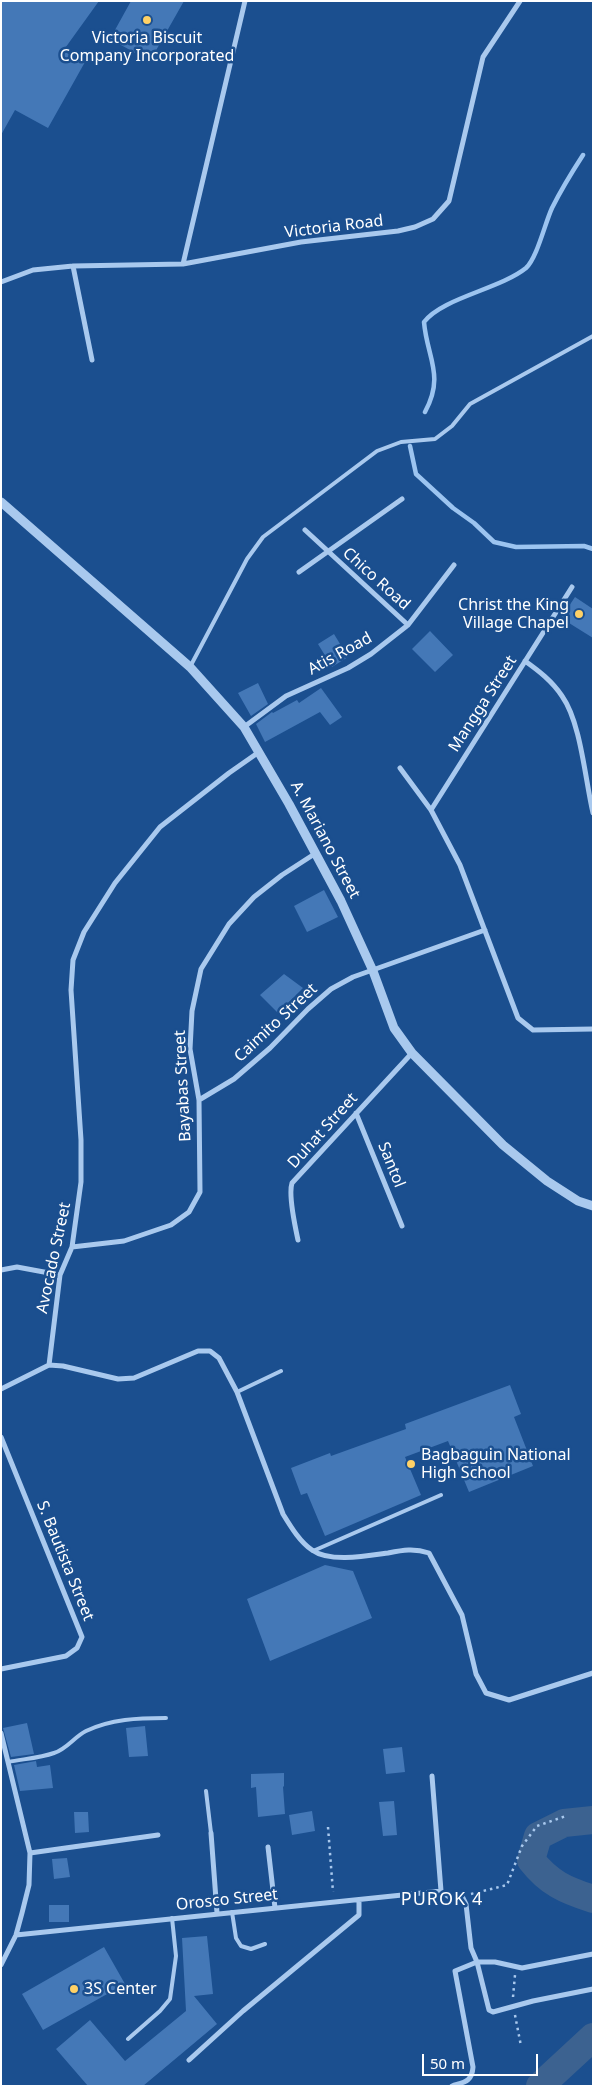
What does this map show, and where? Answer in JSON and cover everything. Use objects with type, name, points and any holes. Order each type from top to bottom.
[{"type":"street","points":[[183,264],[245,1]]},
{"type":"street","name":"Victoria Road","points":[[1,282],[33,270],[73,266],[183,264],[301,242],[398,231],[415,227],[433,219],[449,201],[483,57],[520,1]]},
{"type":"street","points":[[73,266],[92,360]]},
{"type":"street","name":"Chico Road","points":[[299,572],[402,499]]},
{"type":"street","name":"A. Mariano Street","points":[[1,502],[190,667],[244,727],[316,853],[341,901],[373,971],[394,1028],[412,1053],[503,1145],[547,1181],[578,1201],[593,1206]]},
{"type":"street","points":[[304,530],[326,552]]},
{"type":"street","name":"Chico Road","points":[[326,552],[408,625]]},
{"type":"street","name":"Atis Road","points":[[244,727],[286,696],[348,668],[371,654],[408,625],[454,566]]},
{"type":"street","name":"Mangga Street","points":[[431,810],[572,587]]},
{"type":"street","points":[[525,661],[552,683],[564,698],[572,715],[593,813]]},
{"type":"street","name":"Avocado Street","points":[[49,1365],[60,1275],[72,1247],[81,1182],[81,1140],[72,990],[73,960],[76,950],[84,932],[115,883],[160,827],[259,752]]},
{"type":"street","points":[[400,768],[431,810],[460,865],[518,1018],[524,1025],[533,1030],[593,1029]]},
{"type":"street","name":"Bayabas Street","points":[[72,1247],[124,1241],[171,1225],[189,1212],[200,1192],[199,1100],[190,1049],[192,1011],[201,969],[228,924],[254,897],[282,875],[316,853]]},
{"type":"street","points":[[373,971],[485,930]]},
{"type":"street","name":"Caimito Street","points":[[199,1100],[234,1079],[270,1048],[308,1009],[331,989],[353,977],[373,971]]},
{"type":"street","name":"Duhat Street","points":[[298,1240],[290,1201],[292,1183],[412,1053]]},
{"type":"street","name":"Santol","points":[[356,1113],[402,1226]]},
{"type":"street","points":[[1,1270],[17,1267],[60,1275]]},
{"type":"street","points":[[1,1389],[49,1365],[63,1366],[118,1380],[134,1378],[198,1351],[210,1351],[219,1358],[237,1392],[283,1514],[291,1528],[313,1551],[328,1556],[361,1557],[416,1548],[429,1552],[462,1615],[476,1674],[486,1694],[509,1700],[593,1673]]},
{"type":"street","name":"S. Bautista Street","points":[[1,1437],[82,1637],[77,1648],[66,1656],[1,1669]]},
{"type":"street","points":[[1,1733],[30,1853],[29,1885],[16,1935],[1,1964]]},
{"type":"street","points":[[432,1776],[441,1891]]},
{"type":"street","points":[[211,1833],[218,1913]]},
{"type":"street","points":[[30,1853],[158,1835]]},
{"type":"street","points":[[268,1847],[275,1908]]},
{"type":"street","name":"Orosco Street","points":[[16,1935],[441,1891],[449,1897],[462,1896]]},
{"type":"street","points":[[462,1896],[466,1904],[471,1948],[477,1962],[489,2010],[493,2012],[533,2001],[593,1989]]},
{"type":"street","points":[[188,2060],[243,2011],[359,1915],[359,1900]]},
{"type":"street","points":[[452,2086],[468,2081],[473,2075],[455,1972],[477,1962],[495,1962],[522,1968],[593,1954]]},
{"type":"lane","points":[[190,667],[247,559],[263,537],[377,451],[401,442],[435,439],[452,426],[470,404],[593,336]]},
{"type":"lane","points":[[237,1392],[281,1372]]},
{"type":"lane","points":[[313,1551],[441,1495]]},
{"type":"lane","points":[[8,1762],[56,1753],[64,1749],[86,1730],[109,1722],[130,1719],[166,1718]]},
{"type":"lane","points":[[206,1791],[211,1833]]},
{"type":"lane","points":[[232,1912],[236,1938],[241,1946],[251,1948],[265,1944]]},
{"type":"lane","points":[[128,2039],[160,2011],[170,1999],[176,1956],[172,1918]]},
{"type":"path","points":[[462,1896],[507,1885],[522,1846],[537,1826],[566,1816]]},
{"type":"path","points":[[328,1827],[334,1902]]},
{"type":"building","points":[[1,1],[99,1],[63,51],[85,62],[48,128],[15,110],[1,135]]},
{"type":"building","name":"Victoria Biscuit Company Incorporated","points":[[131,1],[184,1],[150,61],[110,39]]},
{"type":"building","name":"Christ the King Village Chapel","points":[[575,597],[593,609],[593,638],[561,618]]},
{"type":"building","points":[[430,631],[453,655],[435,672],[412,649]]},
{"type":"building","points":[[334,634],[348,657],[332,667],[318,644]]},
{"type":"building","points":[[258,683],[268,704],[251,716],[238,693]]},
{"type":"building","points":[[321,688],[342,717],[330,725],[320,712],[265,742],[256,724],[272,712],[297,700],[299,703]]},
{"type":"building","points":[[324,890],[338,917],[307,932],[294,906]]},
{"type":"building","points":[[284,974],[303,988],[278,1013],[260,995]]},
{"type":"building","name":"Bagbaguin National High School","points":[[510,1385],[521,1414],[514,1417],[533,1466],[469,1492],[448,1441],[405,1457],[421,1495],[325,1536],[307,1493],[301,1495],[291,1468],[330,1453],[331,1456],[406,1429],[405,1424]]},
{"type":"building","points":[[325,1565],[353,1571],[372,1618],[270,1661],[247,1599]]},
{"type":"building","points":[[27,1723],[34,1754],[11,1757],[3,1728]]},
{"type":"building","points":[[145,1726],[148,1756],[129,1757],[126,1728]]},
{"type":"building","points":[[402,1747],[405,1772],[386,1774],[383,1749]]},
{"type":"building","points":[[36,1761],[37,1767],[50,1765],[53,1788],[20,1791],[14,1765]]},
{"type":"building","points":[[284,1773],[285,1814],[258,1817],[256,1787],[251,1788],[251,1774]]},
{"type":"building","points":[[394,1801],[397,1835],[383,1836],[379,1802]]},
{"type":"building","points":[[312,1811],[315,1831],[292,1835],[289,1815]]},
{"type":"building","points":[[74,1812],[88,1812],[89,1832],[75,1833]]},
{"type":"building","points":[[67,1858],[70,1877],[54,1879],[52,1859]]},
{"type":"building","points":[[49,1905],[69,1905],[69,1922],[49,1922]]},
{"type":"building","points":[[207,1936],[213,1994],[194,1996],[217,2024],[143,2086],[88,2086],[56,2049],[90,2020],[125,2061],[186,2011],[182,1938]]},
{"type":"building","name":"3S Center","points":[[104,1947],[125,1984],[43,2030],[22,1994]]},
{"type":"waterway","points":[[425,412],[431,399],[434,377],[424,322],[444,306],[502,282],[526,268],[534,257],[552,208],[583,155]]},
{"type":"waterway","points":[[410,446],[416,474],[494,542],[516,547],[584,546],[593,549]]},
{"type":"waterway","points":[[593,1820],[564,1823],[538,1836],[531,1860],[544,1875],[558,1885],[593,1899]]},
{"type":"waterway","points":[[540,2086],[593,2037]]},
{"type":"place","name":"Victoria Biscuit Company Incorporated","points":[[147,20]]},
{"type":"place","name":"Christ the King Village Chapel","points":[[579,614]]},
{"type":"place","name":"Bagbaguin National High School","points":[[411,1464]]},
{"type":"place","name":"3S Center","points":[[74,1989]]},
{"type":"district","name":"PUROK 4","points":[[442,1900]]}]
